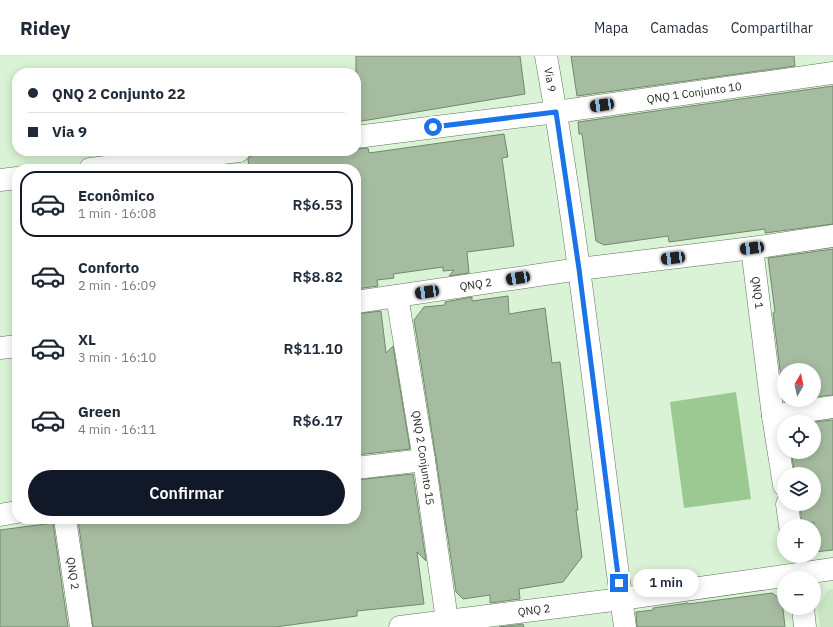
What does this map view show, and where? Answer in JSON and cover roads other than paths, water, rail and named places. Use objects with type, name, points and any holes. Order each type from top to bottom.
[{"type":"street","name":"Via 9","points":[[546,56],[556,112],[579,269],[625,627]]},
{"type":"street","name":"QNQ 1 Conjunto 10","points":[[361,135],[556,112],[833,73]]},
{"type":"street","points":[[131,164],[198,156]]},
{"type":"street","points":[[0,180],[12,179]]},
{"type":"street","points":[[579,269],[752,248],[833,236]]},
{"type":"street","name":"QNQ 1","points":[[752,248],[773,416],[781,467]]},
{"type":"street","name":"QNQ 2","points":[[361,301],[579,269]]},
{"type":"street","name":"QNQ 2 Conjunto 15","points":[[397,296],[424,460],[448,624]]},
{"type":"street","points":[[0,348],[12,347]]},
{"type":"street","points":[[773,416],[833,407]]},
{"type":"street","points":[[361,467],[424,460]]},
{"type":"street","points":[[0,515],[12,513]]},
{"type":"street","name":"QNQ 2","points":[[66,524],[81,627]]},
{"type":"street","points":[[621,599],[797,569],[833,569]]},
{"type":"street","name":"QNQ 2","points":[[400,627],[448,624],[621,599]]},
{"type":"street","points":[[804,615],[805,627]]}]
